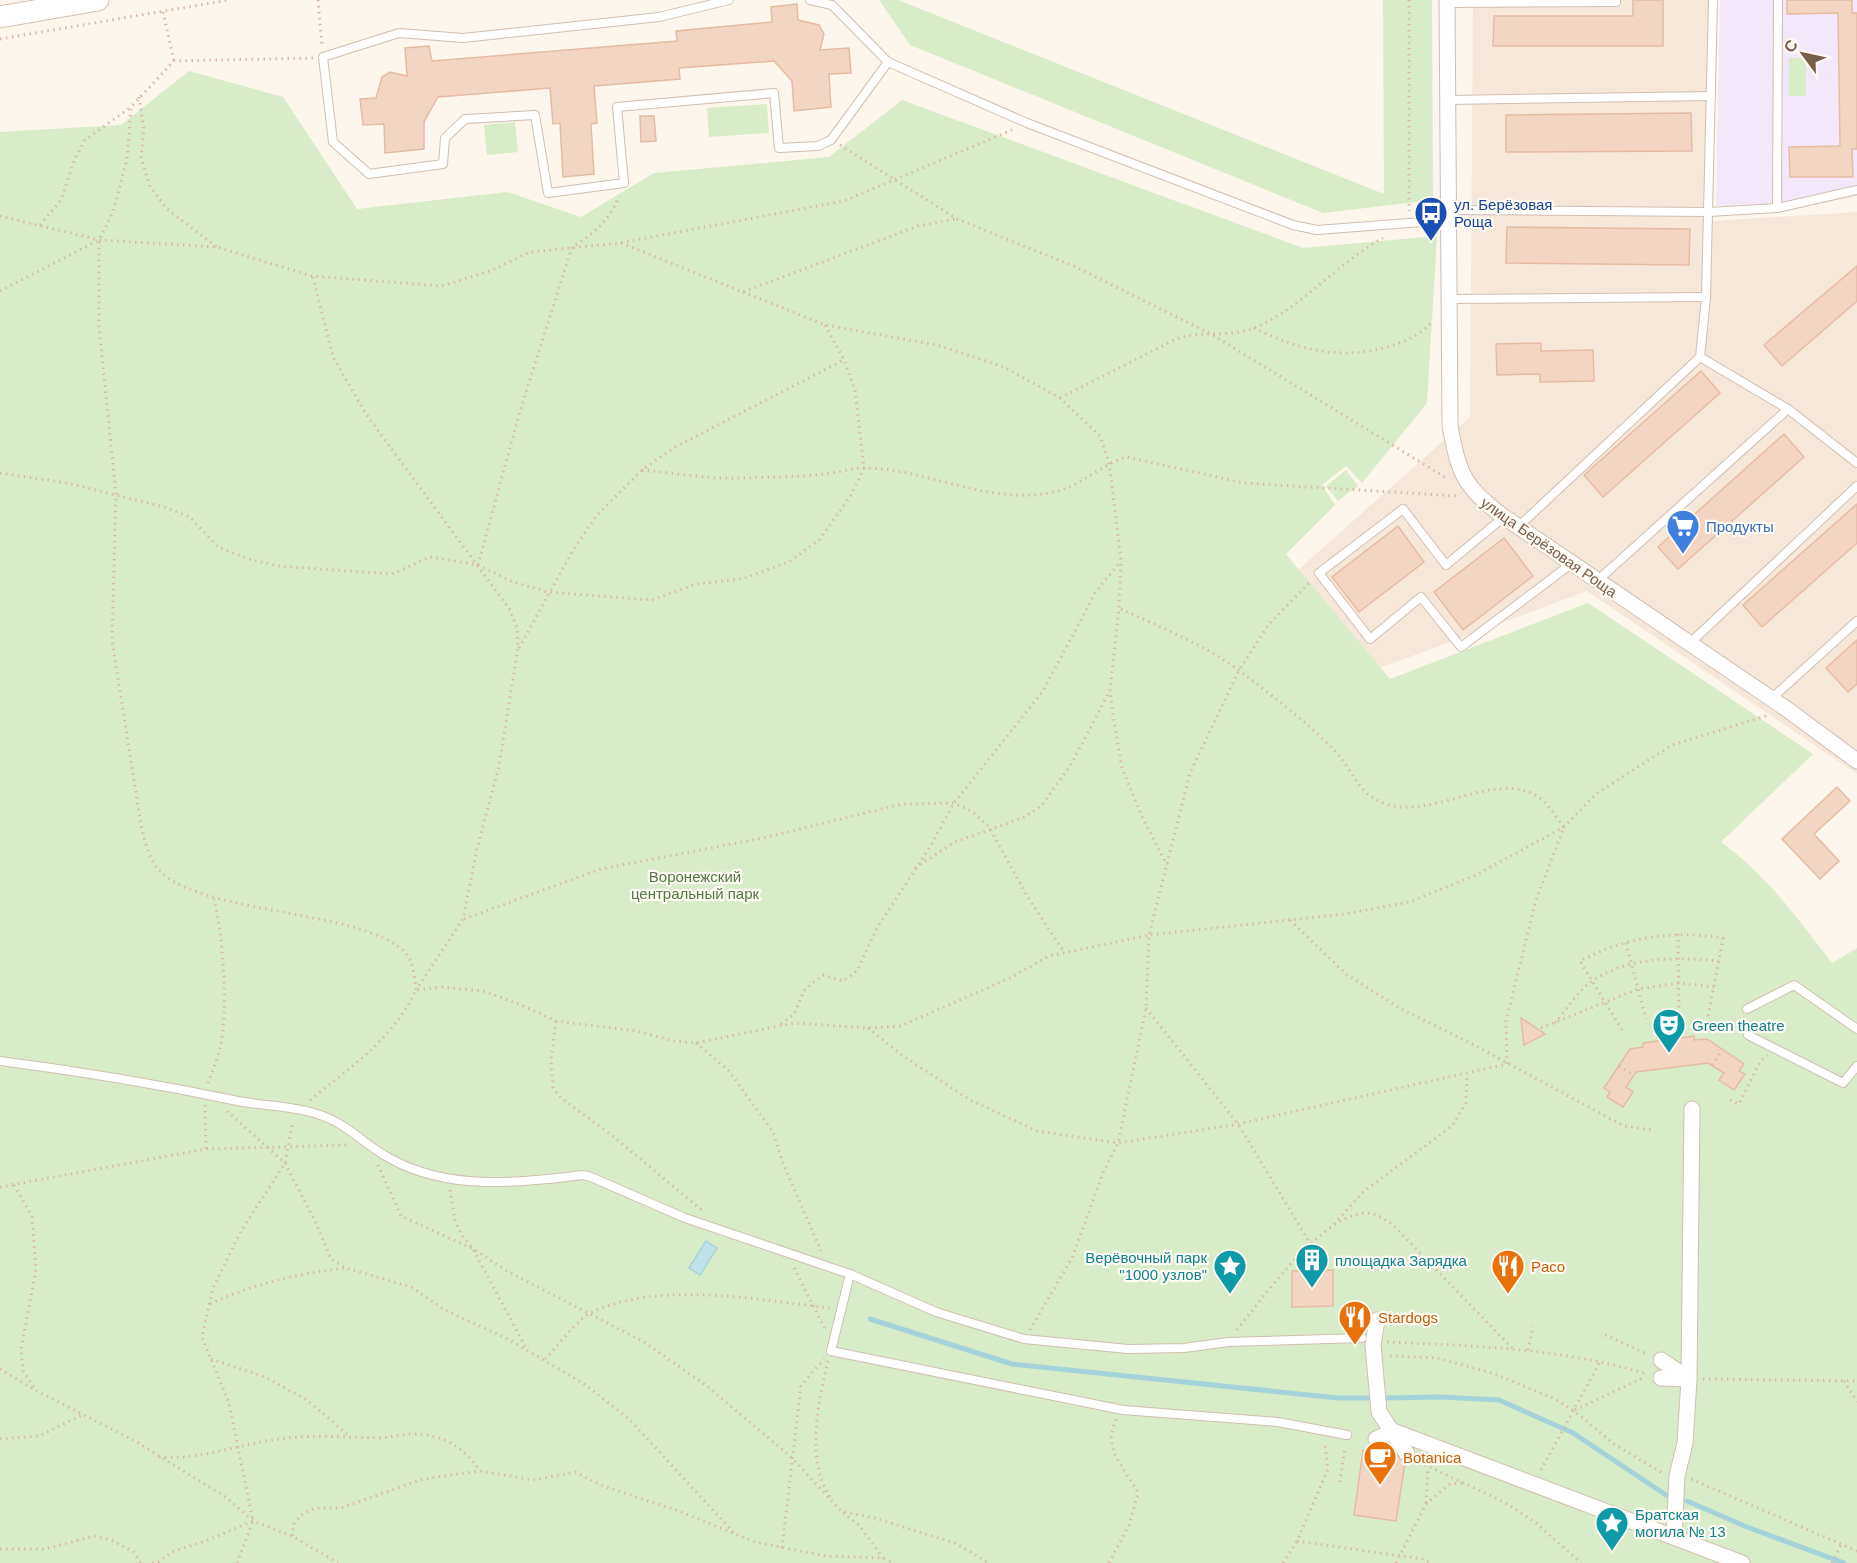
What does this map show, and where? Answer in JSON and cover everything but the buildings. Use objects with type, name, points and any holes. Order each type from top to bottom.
[{"type":"main road","points":[[0,17],[98,0]]},
{"type":"street","name":"улица Берёзовая Роща","points":[[1447,1],[1450,426],[1462,474],[1478,498],[1504,518],[1788,710],[1857,761]]},
{"type":"street","points":[[1674,1537],[1676,1476],[1685,1443],[1692,1379],[1692,1109]]},
{"type":"street","points":[[1377,1320],[1373,1345],[1379,1412],[1407,1454]]},
{"type":"street","points":[[1660,1360],[1692,1379]]},
{"type":"street","points":[[1660,1378],[1692,1379]]},
{"type":"street","points":[[1380,1442],[1393,1431]]},
{"type":"street","points":[[1393,1431],[1742,1563]]},
{"type":"street","points":[[1532,1484],[1541,1470]]},
{"type":"lane","points":[[729,0],[659,17],[463,38],[399,33],[323,57],[333,142],[369,174],[443,164],[445,138],[465,119],[535,115],[548,193],[624,183],[617,107],[774,93],[779,148],[818,146],[831,140],[888,62]]},
{"type":"lane","points":[[810,0],[832,5],[888,62],[1027,123],[1293,225],[1317,231],[1410,223],[1448,215],[1709,212],[1777,208],[1857,190]]},
{"type":"lane","points":[[1447,1],[1616,2],[1616,0]]},
{"type":"lane","points":[[1518,527],[1700,357],[1706,297],[1713,0]]},
{"type":"lane","points":[[1777,208],[1778,0]]},
{"type":"lane","points":[[1448,100],[1711,96]]},
{"type":"lane","points":[[1448,299],[1706,297]]},
{"type":"lane","points":[[1700,357],[1788,409],[1857,463]]},
{"type":"lane","points":[[1596,582],[1788,409]]},
{"type":"lane","points":[[1689,644],[1857,486]]},
{"type":"lane","points":[[1504,518],[1446,566],[1402,509],[1319,573],[1370,639],[1421,597],[1461,647],[1571,564]]},
{"type":"lane","points":[[1772,699],[1857,621]]},
{"type":"lane","points":[[1747,1009],[1794,985],[1857,1029]]},
{"type":"lane","points":[[1748,1035],[1843,1083],[1857,1066]]},
{"type":"lane","points":[[0,1061],[205,1094],[234,1101],[299,1109],[343,1124],[393,1161],[448,1177],[482,1182],[530,1182],[583,1175],[685,1218],[850,1274],[936,1312],[1024,1339],[1128,1349],[1184,1348],[1228,1342],[1373,1345]]},
{"type":"lane","points":[[850,1274],[831,1351],[1123,1410],[1278,1422],[1347,1435]]},
{"type":"path","points":[[0,39],[229,0]]},
{"type":"path","points":[[39,225],[61,200],[74,160],[85,140],[130,107],[138,96],[174,61],[323,57],[318,0]]},
{"type":"path","points":[[1060,398],[1192,333],[1236,333],[1254,328],[1289,307],[1360,250],[1410,223],[1409,0]]},
{"type":"path","points":[[163,12],[174,61]]},
{"type":"path","points":[[138,96],[144,130],[141,158],[150,186],[167,209],[217,247]]},
{"type":"path","points":[[130,107],[127,159],[113,212],[99,240],[99,327],[116,494],[112,640],[147,852],[161,873],[182,886],[214,899],[353,926],[392,941],[411,961],[416,990]]},
{"type":"path","points":[[0,216],[99,240],[217,247],[312,276],[442,286],[490,271],[530,252],[620,243],[844,201],[1027,123]]},
{"type":"path","points":[[831,140],[957,219],[1076,267],[1211,334],[1478,498]]},
{"type":"path","points":[[478,565],[519,411],[572,247],[595,233],[611,215],[624,183]]},
{"type":"path","points":[[742,292],[918,226],[957,219]]},
{"type":"path","points":[[0,291],[99,240]]},
{"type":"path","points":[[620,243],[825,325],[937,345],[1004,367],[1060,398],[1100,436],[1109,462],[1121,560],[1119,608],[1110,690],[1122,768],[1143,819],[1167,865]]},
{"type":"path","points":[[237,1563],[253,1521],[229,1403],[202,1337],[213,1288],[241,1231],[285,1163],[290,1129],[299,1109],[378,1046],[406,1012],[416,990],[446,949],[463,919],[477,849],[499,766],[518,648],[517,628],[510,610],[366,414],[333,357],[312,276]]},
{"type":"path","points":[[1254,328],[1284,343],[1332,354],[1368,353],[1401,343],[1426,329],[1448,299]]},
{"type":"path","points":[[0,473],[116,494],[190,517],[218,547],[249,559],[278,566],[392,574],[430,557],[478,565],[513,582],[548,592],[652,600],[696,584],[742,579],[789,562],[819,540],[850,497],[864,468],[855,390],[844,360],[825,325]]},
{"type":"path","points":[[518,648],[548,592],[597,515],[642,470],[675,447],[844,360]]},
{"type":"path","points":[[642,470],[743,479],[823,474],[864,468],[899,472],[971,490],[1027,494],[1058,491],[1078,482],[1109,462],[1127,457],[1244,483],[1478,498]]},
{"type":"path","points":[[779,1026],[794,1014],[805,989],[823,975],[843,981],[857,971],[877,928],[954,804],[1044,691],[1086,609],[1121,560]]},
{"type":"path","points":[[1024,1339],[1072,1258],[1102,1173],[1118,1143],[1146,1008],[1149,935],[1190,773],[1239,670],[1269,624],[1319,573]]},
{"type":"path","points":[[1119,608],[1212,653],[1239,670],[1335,751],[1352,778],[1367,795],[1388,804],[1410,807],[1501,788],[1521,790],[1537,796],[1564,827]]},
{"type":"path","points":[[914,869],[955,842],[989,827],[1025,817],[1042,805],[1072,763],[1110,690]]},
{"type":"path","points":[[416,990],[442,987],[483,991],[556,1021],[636,1031],[674,1041],[696,1043],[730,1038],[794,1023],[868,1028],[901,1026],[1012,977],[1049,956],[1064,952],[1149,935],[1345,914],[1409,902],[1476,875],[1564,827],[1596,794],[1672,745],[1788,710]]},
{"type":"path","points":[[463,919],[601,869],[763,838],[902,804],[954,804],[973,812],[989,827],[1027,896],[1064,952]]},
{"type":"path","points":[[1507,1064],[1506,1021],[1536,900],[1564,827]]},
{"type":"path","points":[[206,1149],[205,1094],[220,1046],[223,994],[220,926],[214,899]]},
{"type":"path","points":[[1289,919],[1346,974],[1401,1009],[1474,1045],[1624,1126],[1638,1130],[1652,1130]]},
{"type":"path","points":[[1678,934],[1679,1015]]},
{"type":"path","points":[[1622,1030],[1580,961],[1625,942],[1654,935],[1678,934],[1723,938],[1708,1017]]},
{"type":"path","points":[[1625,942],[1646,1019]]},
{"type":"path","points":[[1555,1023],[1592,981],[1631,963],[1678,957],[1719,961]]},
{"type":"path","points":[[1541,1028],[1638,989],[1679,983],[1714,987]]},
{"type":"path","points":[[1146,1008],[1239,1124],[1311,1245]]},
{"type":"path","points":[[556,1021],[551,1061],[553,1088],[561,1098],[614,1137],[728,1232]]},
{"type":"path","points":[[868,1028],[903,1056],[970,1100],[1037,1131],[1118,1143],[1239,1124],[1507,1064]]},
{"type":"path","points":[[696,1043],[729,1071],[773,1132],[783,1163],[828,1267]]},
{"type":"path","points":[[1730,1100],[1739,1104],[1760,1062],[1774,1048]]},
{"type":"path","points":[[1712,1065],[1722,1050]]},
{"type":"path","points":[[1619,1066],[1633,1075]]},
{"type":"path","points":[[1228,1342],[1287,1267],[1330,1228],[1363,1192],[1452,1126],[1466,1103],[1467,1074]]},
{"type":"path","points":[[205,1094],[271,1148],[285,1163],[315,1221],[331,1259],[346,1268],[411,1287],[445,1310],[546,1359],[583,1383],[630,1419],[735,1534]]},
{"type":"path","points":[[0,1187],[206,1149],[368,1144],[401,1216],[473,1249],[509,1272],[644,1342],[707,1386],[792,1458],[841,1511],[859,1525],[883,1558]]},
{"type":"path","points":[[448,1177],[455,1220],[526,1349]]},
{"type":"path","points":[[14,1185],[32,1216],[36,1269],[21,1350],[24,1371],[36,1390]]},
{"type":"path","points":[[1330,1228],[1349,1217],[1372,1213],[1393,1225],[1427,1263],[1512,1348]]},
{"type":"path","points":[[775,1247],[785,1255],[799,1275],[812,1306],[825,1328],[831,1351],[820,1401],[819,1469],[825,1490],[841,1511],[874,1518],[955,1543],[989,1563]]},
{"type":"path","points":[[1405,1266],[1427,1263]]},
{"type":"path","points":[[210,1304],[247,1287],[305,1273],[346,1268]]},
{"type":"path","points":[[546,1359],[588,1314],[614,1305],[640,1300],[706,1294],[841,1309]]},
{"type":"path","points":[[1528,1350],[1533,1326]]},
{"type":"path","points":[[1605,1335],[1660,1360]]},
{"type":"path","points":[[1373,1345],[1512,1348],[1601,1360],[1650,1375],[1574,1411]]},
{"type":"path","points":[[1373,1345],[1437,1358],[1492,1373],[1555,1399],[1574,1411],[1614,1444],[1676,1476],[1857,1551]]},
{"type":"path","points":[[782,1548],[801,1386],[831,1351]]},
{"type":"path","points":[[211,1359],[265,1377],[297,1394],[348,1436]]},
{"type":"path","points":[[1541,1470],[1601,1360]]},
{"type":"path","points":[[0,1369],[82,1416],[135,1441],[226,1498],[253,1521],[291,1536],[338,1563]]},
{"type":"path","points":[[1692,1379],[1857,1381]]},
{"type":"path","points":[[1844,1381],[1857,1402]]},
{"type":"path","points":[[1109,1563],[1129,1525],[1138,1493],[1132,1480],[1118,1465],[1112,1447],[1112,1428],[1123,1410]]},
{"type":"path","points":[[0,1439],[39,1436],[82,1416]]},
{"type":"path","points":[[1283,1563],[1297,1540],[1328,1469],[1324,1441],[1328,1430]]},
{"type":"path","points":[[159,1456],[182,1459],[275,1439],[348,1436],[382,1438],[411,1434],[446,1439],[470,1456],[480,1471]]},
{"type":"path","points":[[1340,1482],[1347,1435]]},
{"type":"path","points":[[1407,1454],[1428,1469],[1466,1483],[1502,1501],[1534,1522],[1581,1563]]},
{"type":"path","points":[[1426,1504],[1428,1469]]},
{"type":"path","points":[[291,1536],[294,1524],[302,1515],[315,1508],[341,1508],[423,1479],[480,1471],[533,1480],[576,1472],[600,1485],[679,1511],[735,1534],[782,1548],[826,1556],[883,1558],[895,1563]]},
{"type":"path","points":[[1396,1563],[1426,1504],[1450,1484],[1466,1483]]},
{"type":"path","points":[[152,1563],[158,1562],[172,1552],[253,1521]]},
{"type":"path","points":[[0,1549],[44,1549],[94,1536],[111,1540],[134,1552],[141,1563]]},
{"type":"path","points":[[1297,1540],[1431,1563]]},
{"type":"path","points":[[1832,1563],[1841,1545]]},
{"type":"shaded area","points":[[1473,0],[1716,0],[1713,221],[1857,212],[1857,774],[1587,591],[1345,681],[1280,586],[1470,417]]},
{"type":"shaded area","points":[[1720,0],[1857,0],[1857,185],[1783,203],[1716,206]]},
{"type":"green space","points":[[879,0],[898,0],[1384,194],[1383,0],[1432,0],[1433,200],[1323,213],[910,45]]},
{"type":"green space","points":[[1789,58],[1806,58],[1806,96],[1789,96]]},
{"type":"green space","name":"Воронежский центральный парк","points":[[189,71],[283,97],[357,209],[507,192],[581,217],[654,173],[829,157],[902,100],[1303,248],[1437,236],[1427,403],[1362,483],[1346,466],[1322,485],[1335,505],[1286,554],[1390,679],[1588,603],[1813,754],[1721,842],[1753,868],[1767,883],[1832,963],[1857,948],[1857,1563],[0,1563],[0,132],[121,125]]},
{"type":"green space","points":[[767,104],[769,133],[709,137],[707,108]]},
{"type":"green space","points":[[515,122],[518,152],[487,155],[484,125]]},
{"type":"green space","points":[[1346,470],[1358,486],[1338,501],[1326,486]]},
{"type":"water","points":[[706,1241],[717,1248],[700,1275],[689,1268]]},
{"type":"waterway","points":[[870,1319],[1012,1364],[1338,1398],[1370,1398]]},
{"type":"waterway","points":[[1387,1398],[1440,1397],[1499,1400],[1573,1433],[1666,1495]]},
{"type":"waterway","points":[[1687,1501],[1747,1527],[1844,1563]]},
{"type":"place","name":"ул. Берёзовая Роща","points":[[1431,242]]},
{"type":"place","name":"Продукты","points":[[1683,555]]},
{"type":"place","name":"Green theatre","points":[[1669,1054]]},
{"type":"place","name":"площадка Зарядка","points":[[1312,1289]]},
{"type":"place","name":"Верёвочный парк \"1000 узлов\"","points":[[1230,1295]]},
{"type":"place","name":"Paco","points":[[1508,1295]]},
{"type":"place","name":"Stardogs","points":[[1355,1346]]},
{"type":"place","name":"Botanica","points":[[1380,1486]]},
{"type":"place","name":"Братская могила № 13","points":[[1612,1552]]}]
